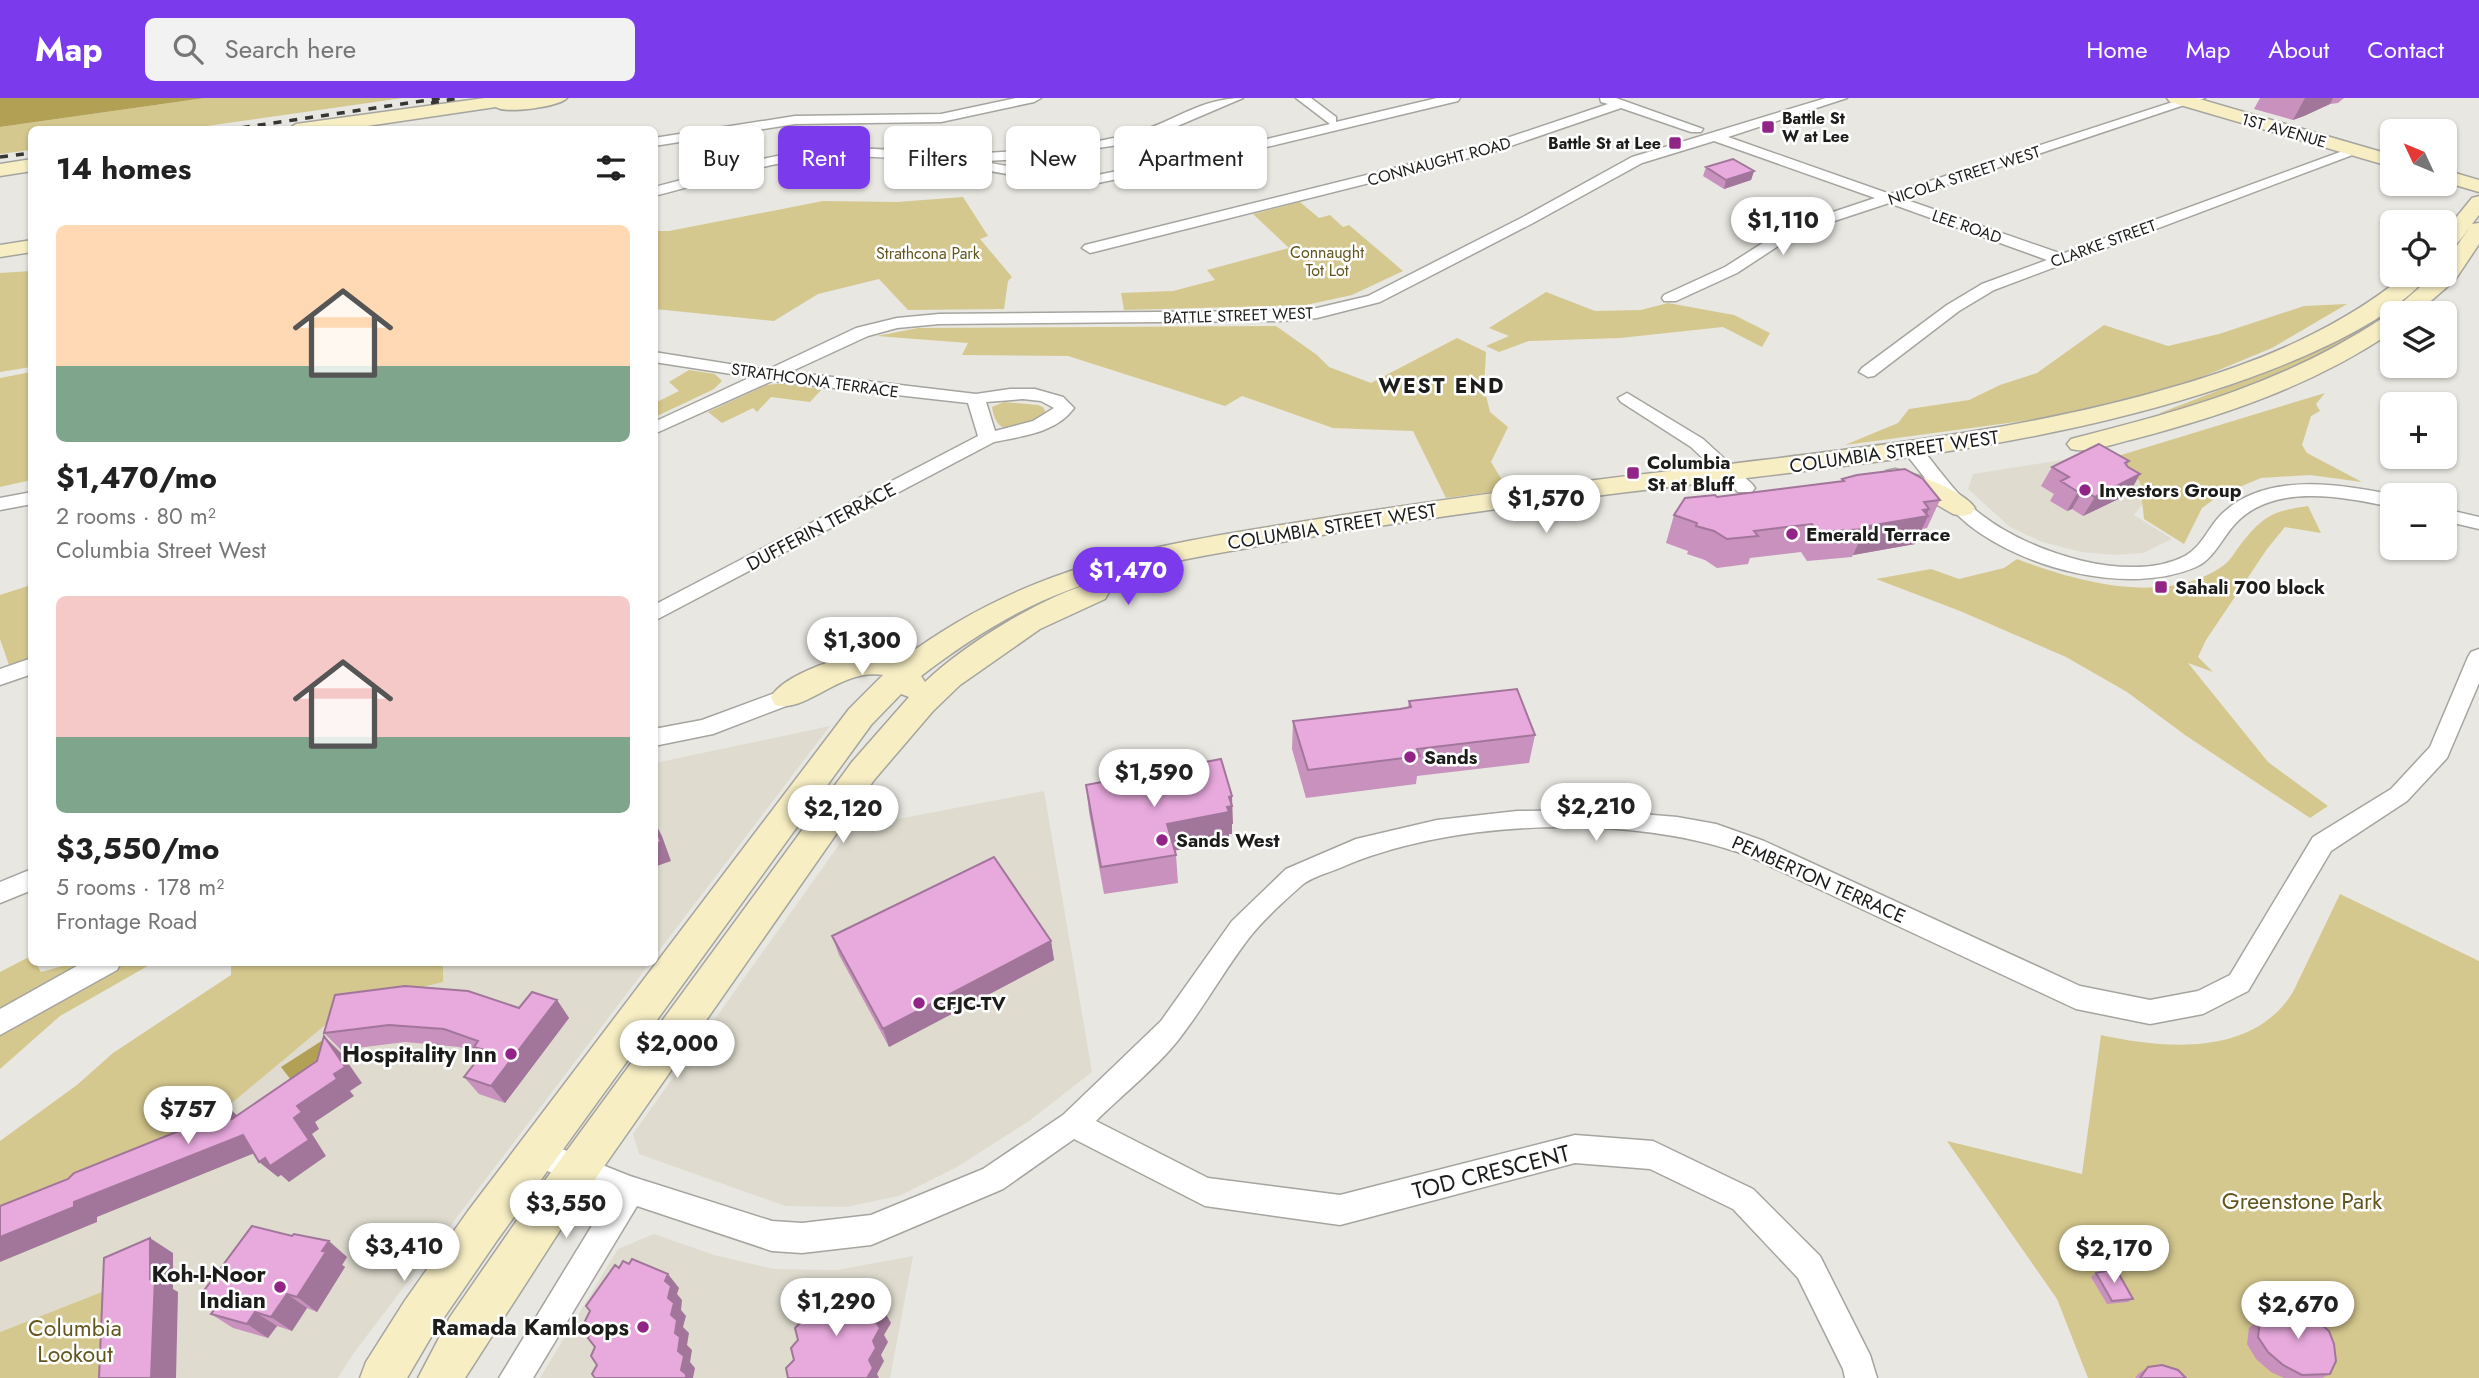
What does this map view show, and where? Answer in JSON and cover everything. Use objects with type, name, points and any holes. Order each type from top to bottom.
[{"type":"main road","points":[[324,126],[524,98]]},
{"type":"main road","points":[[392,126],[444,114],[558,98]]},
{"type":"main road","points":[[417,126],[575,98]]},
{"type":"main road","name":"1ST AVENUE","points":[[2187,99],[2380,158]]},
{"type":"main road","points":[[368,126],[408,114]]},
{"type":"main road","points":[[0,170],[28,166]]},
{"type":"main road","points":[[2457,180],[2479,186]]},
{"type":"main road","points":[[2457,230],[2479,202]]},
{"type":"main road","points":[[2418,301],[2447,275],[2479,229]]},
{"type":"main road","points":[[0,245],[28,239]]},
{"type":"main road","points":[[0,245],[28,246]]},
{"type":"main road","name":"COLUMBIA STREET WEST","points":[[440,1378],[474,1322],[578,1168],[855,782],[922,703],[966,664],[1030,622],[1073,601],[1143,576],[1214,560],[1341,538],[1737,480],[1888,474],[1920,459],[2099,418],[2247,372],[2301,349],[2348,324],[2401,287]]},
{"type":"main road","name":"COLUMBIA STREET WEST","points":[[382,1378],[419,1317],[537,1153],[860,718],[903,673],[960,634],[1009,606],[1093,572],[1136,561],[1334,524],[1920,459],[2065,447],[2180,419],[2278,385],[2328,362],[2380,330]]},
{"type":"main road","points":[[1888,474],[1936,493],[1962,508]]},
{"type":"main road","points":[[786,697],[817,677],[839,669],[875,664],[903,673],[922,703]]},
{"type":"main road","points":[[786,697],[809,690],[835,689],[856,700],[860,718]]},
{"type":"street","points":[[658,141],[795,120],[941,118],[1034,98]]},
{"type":"street","points":[[992,156],[1033,155],[1136,136],[1209,106],[1236,98]]},
{"type":"street","points":[[1303,98],[1331,120]]},
{"type":"street","points":[[1100,173],[1415,102],[1453,98]]},
{"type":"street","points":[[1100,179],[1225,153],[1453,98]]},
{"type":"street","points":[[1603,98],[1696,130]]},
{"type":"street","name":"BATTLE STREET WEST","points":[[658,427],[862,332],[909,321],[1280,316],[1317,313],[1348,306],[1395,290],[1486,240],[1569,199],[1637,160],[1840,98]]},
{"type":"street","name":"NICOLA STREET WEST","points":[[1670,298],[1731,270],[1793,230],[2187,99]]},
{"type":"street","name":"CONNAUGHT ROAD","points":[[1090,248],[1488,149],[1621,104]]},
{"type":"street","name":"LEE ROAD","points":[[1716,137],[2060,259]]},
{"type":"street","name":"CLARKE STREET","points":[[1868,372],[1953,308],[1988,287],[2356,151]]},
{"type":"street","points":[[658,191],[786,159],[822,155],[884,157]]},
{"type":"street","name":"STRATHCONA TERRACE","points":[[658,358],[769,375],[976,399],[1038,394],[1058,401],[1065,408]]},
{"type":"street","points":[[1627,398],[1697,443],[1737,480]]},
{"type":"street","points":[[976,399],[985,429]]},
{"type":"street","name":"DUFFERIN TERRACE","points":[[658,612],[985,429],[1027,429],[1057,417],[1065,408]]},
{"type":"street","points":[[1920,459],[1962,508],[1977,522],[2005,540],[2054,561],[2112,573],[2170,569],[2192,560],[2207,549],[2230,517],[2245,505],[2267,497],[2313,491],[2380,498]]},
{"type":"street","points":[[0,504],[28,499]]},
{"type":"street","points":[[2457,517],[2479,523]]},
{"type":"street","name":"PEMBERTON TERRACE","points":[[537,1153],[630,1190],[772,1236],[802,1238],[871,1230],[993,1179],[1073,1124],[1171,1029],[1241,929],[1295,876],[1366,846],[1437,829],[1517,820],[1593,819],[1677,826],[1716,834],[1755,848],[2076,997],[2150,1012],[2203,1002],[2239,983],[2322,844],[2399,795],[2439,752],[2479,657]]},
{"type":"street","points":[[0,677],[28,667]]},
{"type":"street","points":[[658,737],[705,728],[786,697]]},
{"type":"street","points":[[0,893],[28,881]]},
{"type":"street","points":[[0,1023],[101,966]]},
{"type":"street","name":"TOD CRESCENT","points":[[1073,1124],[1205,1192],[1340,1210],[1575,1149],[1653,1155],[1743,1199],[1809,1267],[1859,1366],[1861,1378]]},
{"type":"street","points":[[515,1378],[630,1190]]},
{"type":"shaded area","points":[[0,98],[205,98],[0,127]]},
{"type":"shaded area","points":[[2112,452],[2140,482],[2144,502],[2134,515],[2172,539],[2143,553],[2114,555],[2082,552],[2042,542],[2010,527],[1968,489],[1973,474]]},
{"type":"shaded area","points":[[830,726],[658,952],[658,762]]},
{"type":"shaded area","points":[[1044,791],[1092,1072],[1029,1121],[957,1167],[899,1196],[846,1207],[785,1206],[639,1154],[633,1134],[851,828]]},
{"type":"shaded area","points":[[313,966],[648,966],[353,1354],[338,1378],[109,1378],[112,1288],[0,1332],[0,1149]]},
{"type":"shaded area","points":[[323,1040],[332,1052],[291,1080],[281,1067]]},
{"type":"shaded area","points":[[654,1234],[714,1255],[774,1269],[837,1270],[913,1256],[890,1378],[540,1378],[618,1249]]},
{"type":"green space","points":[[205,98],[403,98],[206,126],[28,126],[28,150],[0,154],[0,127]]},
{"type":"green space","name":"Strathcona Park","points":[[963,197],[988,236],[980,239],[1012,277],[1008,281],[1004,309],[908,310],[879,279],[818,294],[774,321],[658,309],[658,231],[823,201],[897,202]]},
{"type":"green space","name":"Connaught Tot Lot","points":[[1300,202],[1319,218],[1330,215],[1343,227],[1349,225],[1403,271],[1352,295],[1306,305],[1124,310],[1121,293],[1173,291],[1215,280],[1207,270],[1289,248],[1253,214]]},
{"type":"green space","points":[[28,271],[28,367],[0,372],[0,273]]},
{"type":"green space","points":[[1546,292],[1595,311],[1641,310],[1668,303],[1734,315],[1770,333],[1762,347],[1723,327],[1620,338],[1529,341],[1499,352],[1486,346],[1509,336],[1489,328]]},
{"type":"green space","points":[[2347,304],[2272,348],[2180,386],[2037,419],[1845,445],[1898,423],[1909,409],[1969,400],[2000,385],[2037,373],[2104,325],[2168,346],[2219,334],[2304,306]]},
{"type":"green space","points":[[2380,313],[2380,320],[2344,345],[2251,387],[2165,416],[2160,413],[2297,360],[2336,341]]},
{"type":"green space","points":[[1276,326],[1317,355],[1329,367],[1371,383],[1457,338],[1486,352],[1484,387],[1490,412],[1508,427],[1491,462],[1508,490],[1446,498],[1413,431],[1333,428],[1242,396],[1225,406],[1068,356],[962,355],[968,343],[877,336],[918,328]]},
{"type":"green space","points":[[689,370],[715,374],[722,381],[714,389],[658,416],[658,402],[679,391],[669,382]]},
{"type":"green space","points":[[28,373],[28,481],[0,487],[0,378]]},
{"type":"green space","points":[[784,383],[822,389],[810,402],[771,397],[757,412],[753,408],[722,423],[708,412],[767,385]]},
{"type":"green space","points":[[2325,393],[2316,404],[2320,411],[2311,416],[2302,445],[2307,453],[2362,482],[2310,475],[2261,478],[2220,495],[2202,508],[2184,544],[2144,519],[2140,482],[2118,456]]},
{"type":"green space","points":[[1004,402],[1038,405],[1043,407],[1046,413],[1021,428],[1006,429],[995,418],[992,407]]},
{"type":"green space","points":[[2308,506],[2321,533],[2285,527],[2267,549],[2206,640],[2198,657],[2213,672],[2188,663],[2268,762],[2328,806],[2310,818],[2185,735],[2127,692],[2066,657],[1960,611],[1876,579],[1931,569],[1959,579],[2004,568],[2017,559],[2094,582],[2149,588],[2176,585],[2201,578],[2224,565],[2256,527],[2270,516]]},
{"type":"green space","points":[[28,586],[28,658],[9,665],[0,639],[0,595]]},
{"type":"green space","name":"Greenstone Park","points":[[2340,894],[2479,961],[2479,1378],[2088,1378],[2057,1299],[1947,1141],[2082,1174],[2101,1035],[2179,1045],[2232,1038],[2255,1028],[2276,1013],[2293,992]]},
{"type":"green space","points":[[28,958],[28,966],[38,966],[41,972],[63,966],[148,966],[60,1016],[0,1069],[0,972]]},
{"type":"green space","points":[[231,966],[443,966],[443,982],[349,1005],[208,1123],[110,1158],[0,1209],[0,1141],[77,1085],[113,1053],[231,975]]},
{"type":"green space","name":"Columbia Lookout","points":[[112,1288],[109,1378],[0,1378],[0,1332]]},
{"type":"building","points":[[1733,159],[1754,171],[1726,180],[1706,167]]},
{"type":"building","points":[[2099,444],[2129,461],[2125,463],[2128,467],[2140,474],[2095,497],[2083,490],[2078,492],[2061,481],[2069,477],[2052,467]]},
{"type":"building","points":[[1905,469],[1923,479],[1940,500],[1924,502],[1929,509],[1923,510],[1928,516],[1863,527],[1865,529],[1818,532],[1812,524],[1754,531],[1758,536],[1727,539],[1714,531],[1696,526],[1697,523],[1674,515],[1685,498],[1717,497],[1844,481],[1842,479],[1857,475]]},
{"type":"building","points":[[1517,689],[1535,735],[1417,749],[1420,756],[1308,770],[1293,721],[1400,709],[1411,707],[1409,701]]},
{"type":"building","points":[[1221,759],[1232,796],[1229,797],[1232,806],[1227,807],[1229,812],[1167,824],[1176,855],[1101,867],[1086,785]]},
{"type":"building","name":"CFJC-TV","points":[[994,857],[1051,941],[883,1029],[832,936]]},
{"type":"building","points":[[405,986],[468,991],[519,1008],[532,992],[557,1000],[491,1086],[464,1077],[485,1050],[474,1047],[478,1041],[444,1029],[389,1025],[324,1033],[335,995]]},
{"type":"building","points":[[324,1036],[345,1067],[334,1074],[337,1079],[297,1106],[302,1112],[294,1118],[309,1140],[270,1166],[265,1158],[259,1162],[243,1135],[74,1202],[74,1207],[0,1237],[0,1206],[231,1110],[232,1119],[317,1061]]},
{"type":"building","points":[[252,1226],[292,1236],[294,1234],[329,1241],[322,1251],[326,1252],[297,1297],[287,1294],[271,1317],[255,1312],[247,1324],[211,1314],[220,1302],[200,1296]]},
{"type":"building","points":[[150,1238],[150,1279],[155,1277],[151,1378],[99,1378],[104,1258]]},
{"type":"building","name":"Ramada Kamloops","points":[[632,1259],[668,1274],[665,1281],[671,1286],[668,1298],[674,1303],[671,1315],[677,1320],[675,1333],[680,1337],[678,1351],[684,1356],[681,1370],[686,1374],[686,1378],[595,1378],[592,1374],[597,1365],[591,1356],[595,1347],[588,1338],[592,1329],[585,1321],[590,1311],[586,1306],[615,1265],[619,1268],[623,1261],[629,1264]]},
{"type":"building","points":[[2116,1269],[2133,1299],[2112,1301],[2096,1273]]},
{"type":"building","points":[[839,1293],[879,1300],[883,1309],[876,1322],[880,1328],[873,1341],[876,1348],[869,1360],[873,1368],[867,1378],[788,1378],[786,1368],[794,1360],[791,1348],[798,1340],[795,1328],[802,1321],[800,1309],[807,1300]]},
{"type":"building","points":[[2280,1306],[2299,1306],[2329,1331],[2336,1361],[2330,1374],[2302,1375],[2283,1365],[2268,1352],[2258,1337],[2260,1321]]},
{"type":"building","points":[[2162,1365],[2178,1370],[2186,1378],[2140,1378],[2148,1367]]},
{"type":"railway","points":[[253,126],[442,98]]},
{"type":"railway","points":[[431,103],[459,98]]},
{"type":"railway","points":[[0,157],[28,154]]},
{"type":"place","name":"Battle St W at Lee","points":[[1768,127]]},
{"type":"place","name":"Battle St at Lee","points":[[1675,143]]},
{"type":"place","name":"Columbia St at Bluff","points":[[1633,473]]},
{"type":"place","name":"Investors Group","points":[[2085,490]]},
{"type":"place","name":"Emerald Terrace","points":[[1792,534]]},
{"type":"place","name":"Sahali 700 block","points":[[2161,587]]},
{"type":"place","name":"Sands","points":[[1410,757]]},
{"type":"place","name":"Sands West","points":[[1162,840]]},
{"type":"place","name":"CFJC-TV","points":[[919,1003]]},
{"type":"place","name":"Hospitality Inn","points":[[511,1054]]},
{"type":"place","name":"Koh-I-Noor Indian","points":[[280,1287]]},
{"type":"place","name":"Ramada Kamloops","points":[[643,1327]]},
{"type":"district","name":"WEST END","points":[[1442,386]]}]
